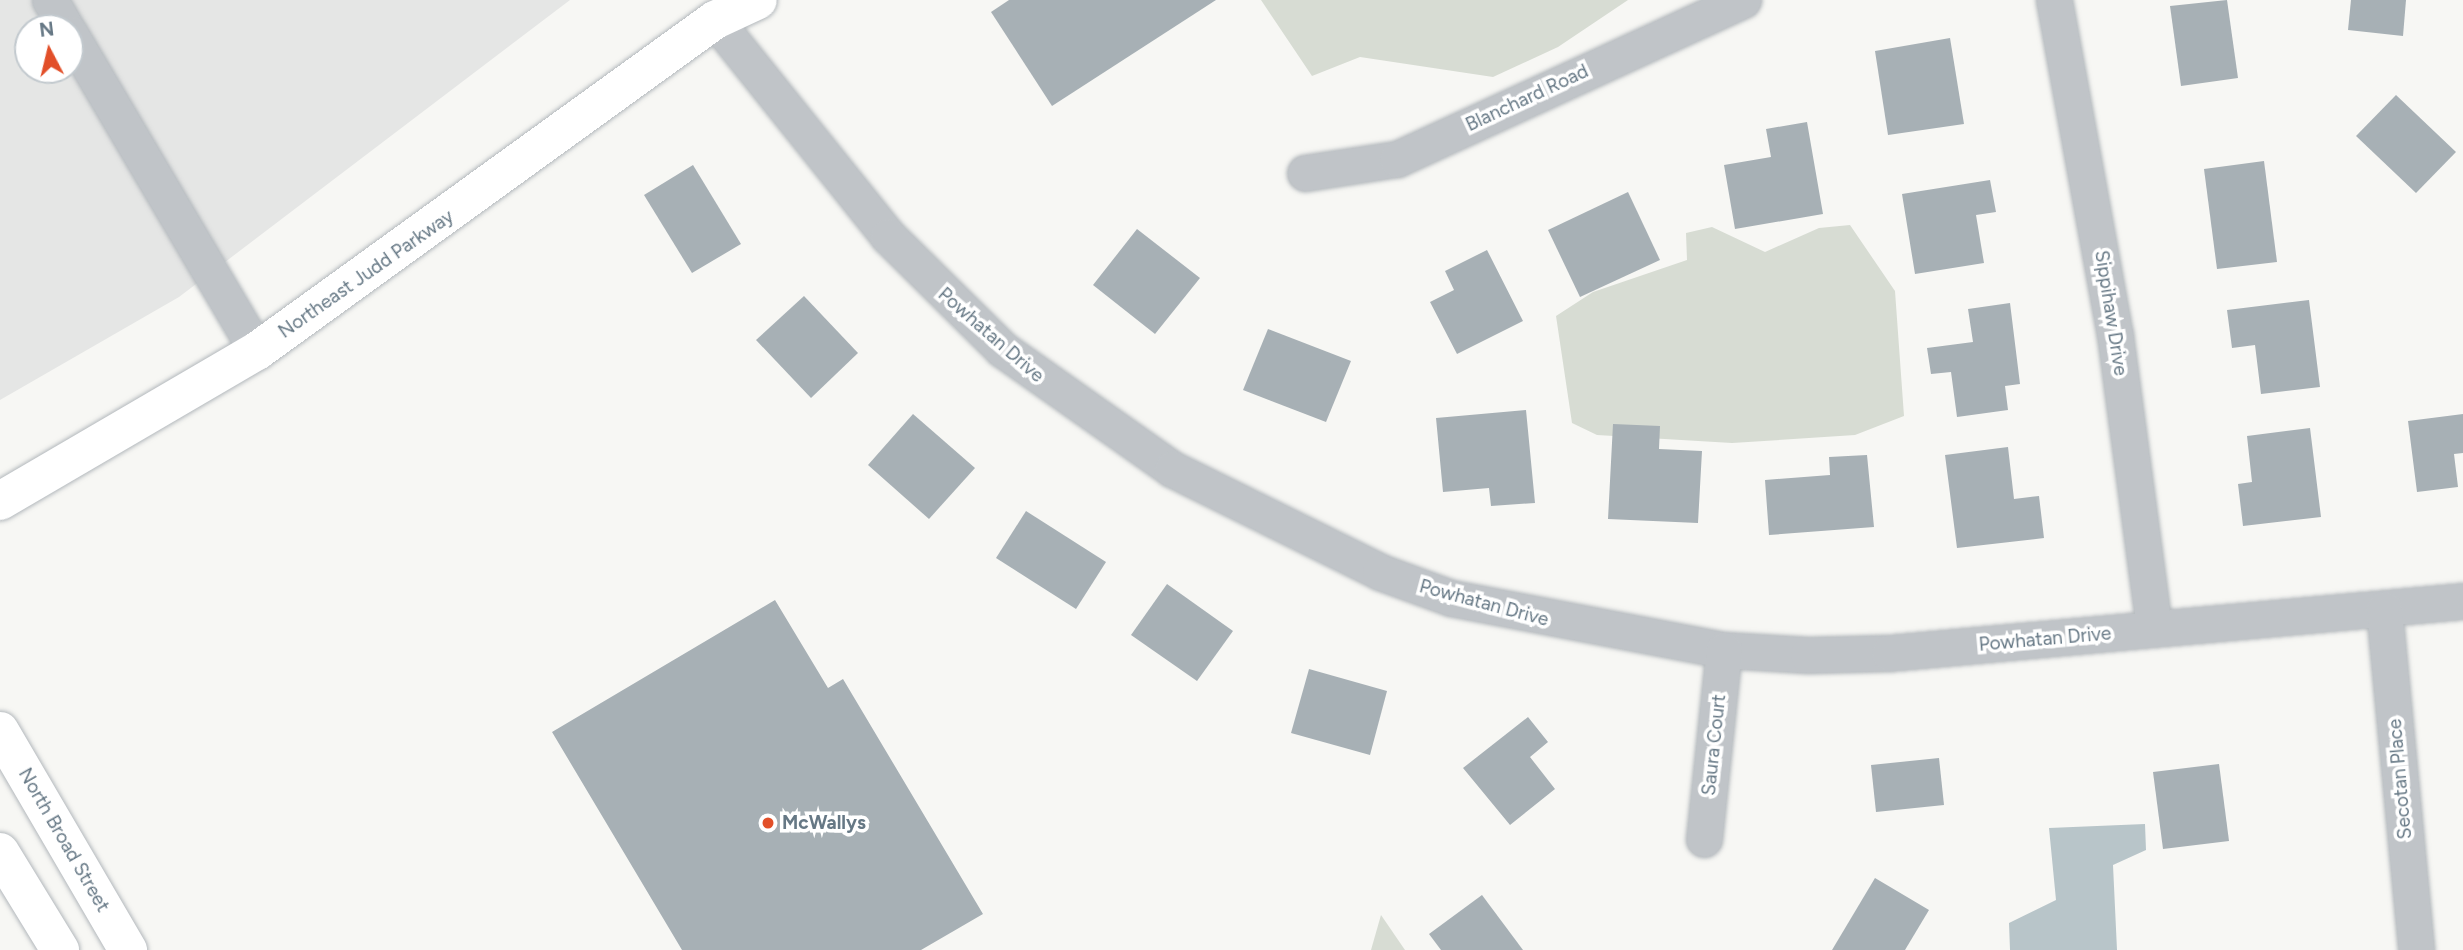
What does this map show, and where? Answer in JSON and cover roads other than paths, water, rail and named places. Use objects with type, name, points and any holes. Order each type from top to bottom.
[{"type":"main road","name":"Northeast Judd Parkway","points":[[0,501],[257,351],[724,10],[758,0]]},
{"type":"main road","name":"North Broad Street","points":[[0,731],[128,950]]},
{"type":"main road","points":[[0,852],[60,950]]},
{"type":"street","name":"Blanchard Road","points":[[1305,173],[1397,159],[1743,0]]},
{"type":"street","name":"Sippihaw Drive","points":[[2054,0],[2115,335],[2154,628]]},
{"type":"street","name":"Powhatan Drive","points":[[724,10],[828,167],[952,304],[1107,429],[1240,507],[1451,598],[1724,650],[1889,653],[2463,601]]},
{"type":"street","points":[[84,58],[257,351]]},
{"type":"street","name":"Secotan Place","points":[[2384,608],[2416,950]]},
{"type":"street","name":"Saura Court","points":[[1704,839],[1724,650]]},
{"type":"place","name":"McWallys","points":[[768,823]]}]
